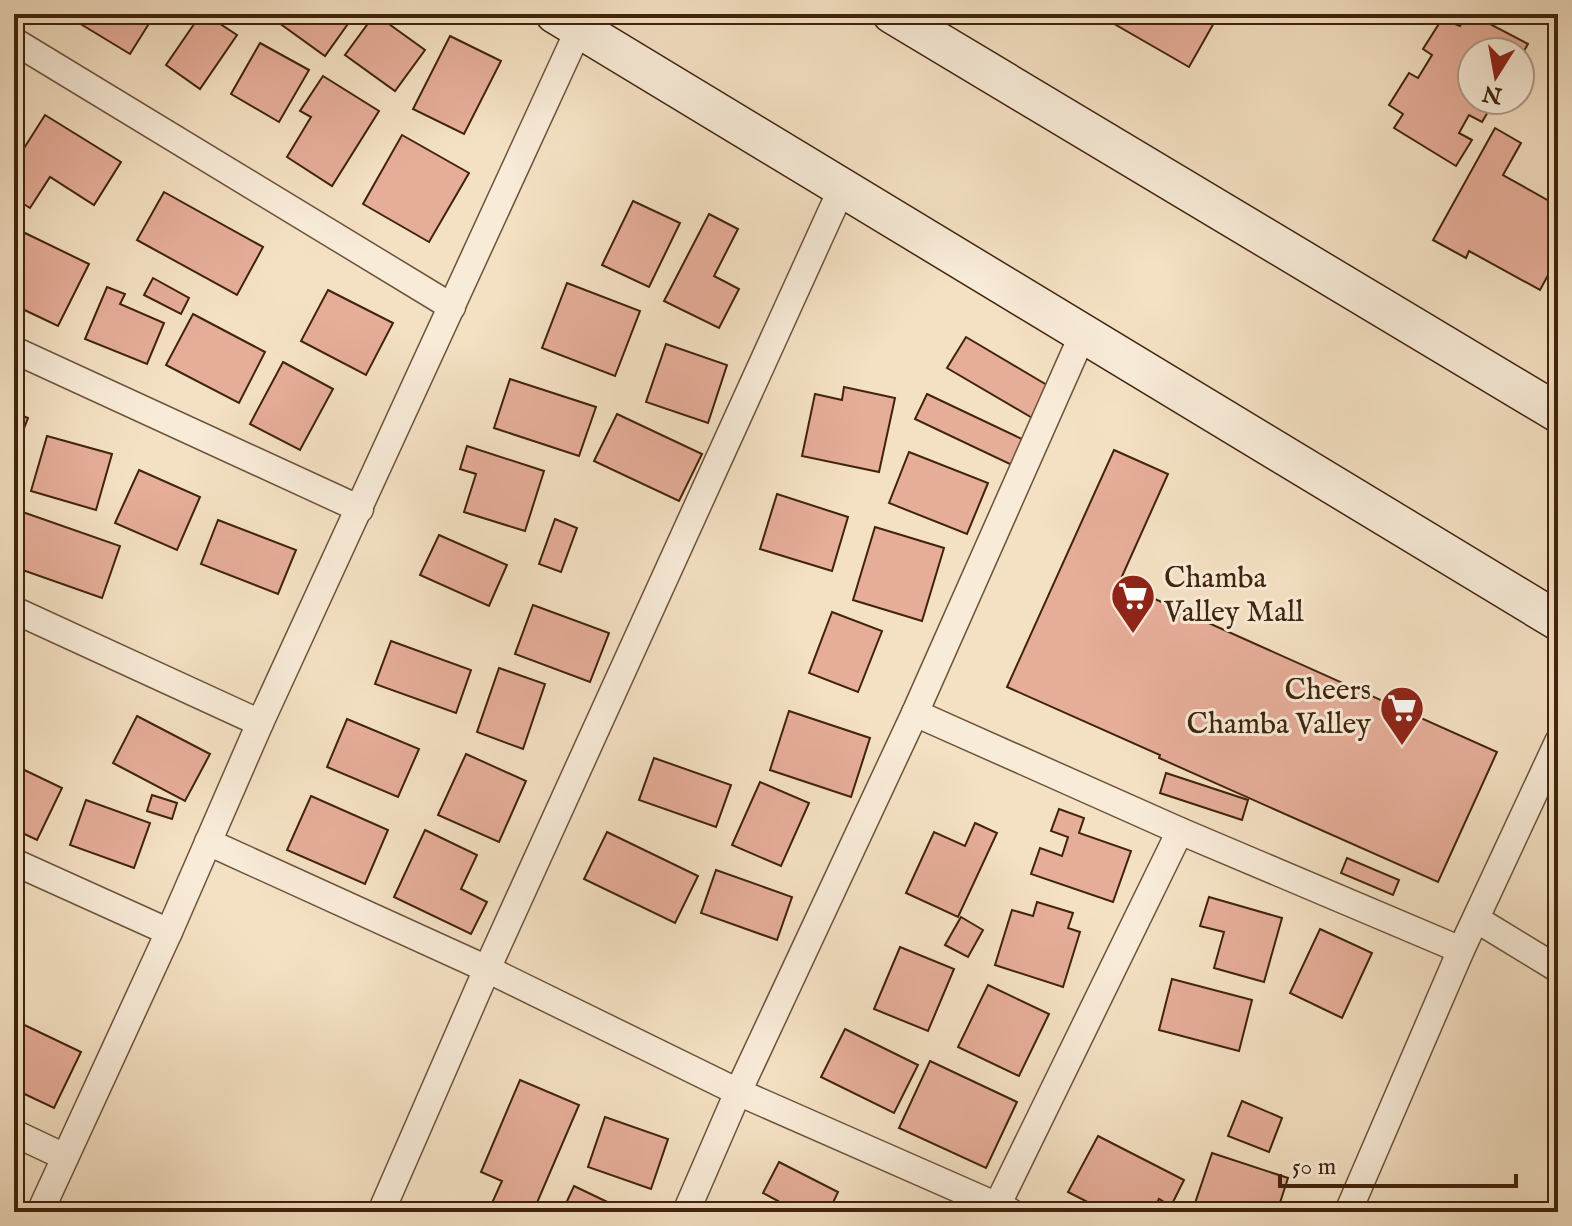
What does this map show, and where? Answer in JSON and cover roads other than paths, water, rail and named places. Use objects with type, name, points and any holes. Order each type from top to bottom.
[{"type":"main road","points":[[892,14],[1558,413]]},
{"type":"main road","points":[[567,22],[1558,621]]},
{"type":"street","points":[[40,1212],[452,307],[567,22]]},
{"type":"street","points":[[14,41],[452,307]]},
{"type":"street","points":[[381,1212],[487,969],[842,188]]},
{"type":"street","points":[[686,1212],[738,1092],[915,713],[1083,334]]},
{"type":"street","points":[[14,350],[360,509]]},
{"type":"street","points":[[14,610],[260,723]]},
{"type":"street","points":[[915,713],[1180,831],[1461,950]]},
{"type":"street","points":[[1348,1212],[1461,950],[1558,742]]},
{"type":"street","points":[[208,842],[487,969],[738,1092],[1000,1210],[1180,831]]},
{"type":"street","points":[[14,862],[169,932]]},
{"type":"street","points":[[1476,919],[1558,969]]},
{"type":"street","points":[[14,1133],[65,1157]]},
{"type":"place","name":"Chamba Valley Mall","points":[[1133,635]]},
{"type":"place","name":"Cheers Chamba Valley","points":[[1402,747]]}]
